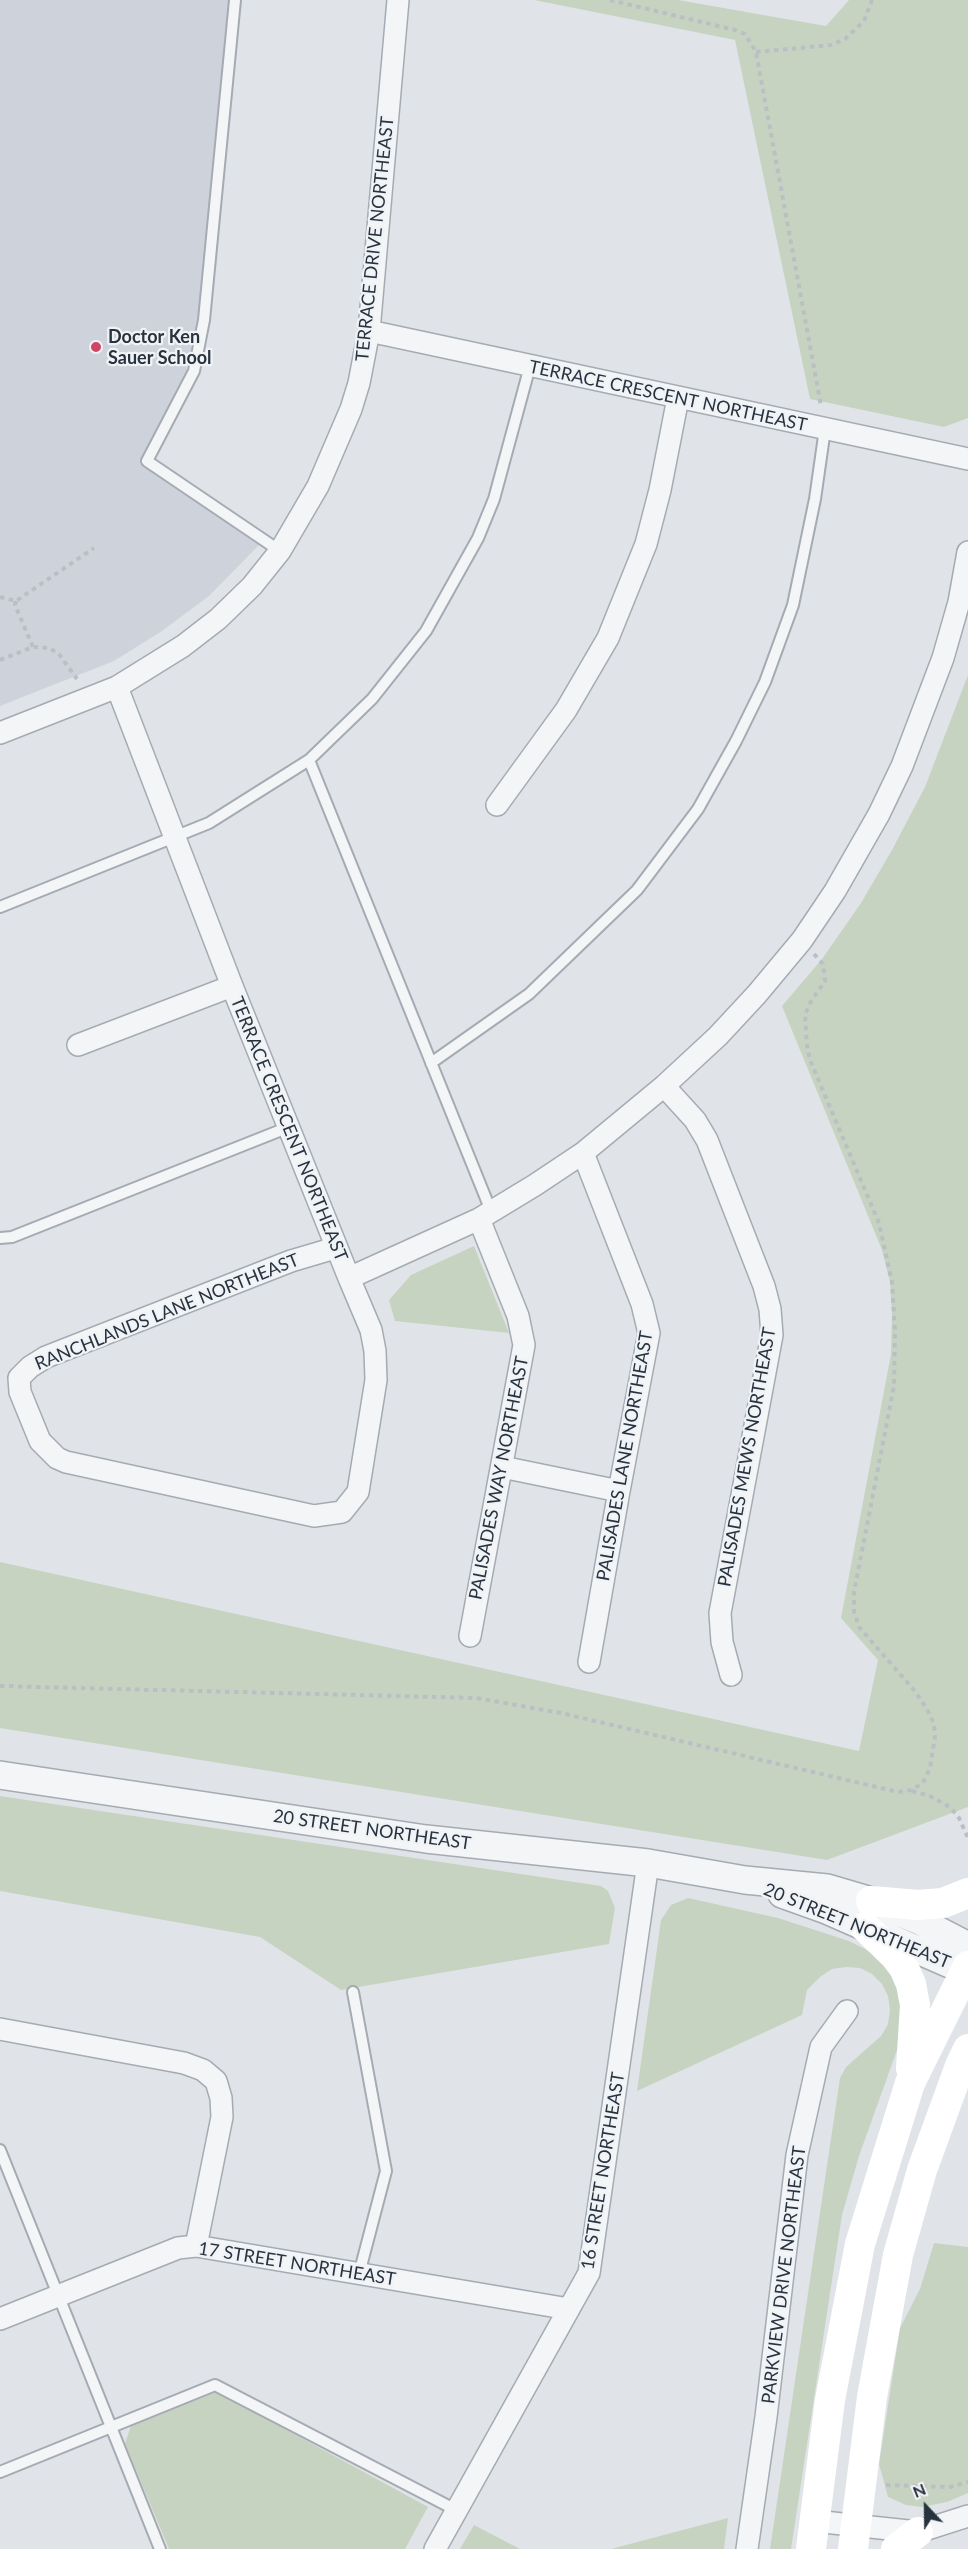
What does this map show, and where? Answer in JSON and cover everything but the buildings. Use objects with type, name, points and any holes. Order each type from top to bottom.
[{"type":"main road","points":[[910,2083],[915,2006],[911,1984],[868,1914],[943,1903],[968,1893]]},
{"type":"main road","points":[[812,2535],[830,2400],[860,2244],[910,2083],[967,1964]]},
{"type":"main road","points":[[854,2538],[872,2397],[898,2254],[922,2170],[968,2049]]},
{"type":"street","name":"TERRACE DRIVE NORTHEAST","points":[[0,733],[117,687],[183,646],[218,619],[252,586],[280,550],[318,486],[342,435],[359,384],[369,331],[398,0]]},
{"type":"street","name":"TERRACE CRESCENT NORTHEAST","points":[[369,331],[968,459]]},
{"type":"street","points":[[497,805],[566,710],[608,638],[646,544],[655,513],[678,398]]},
{"type":"street","name":"TERRACE CRESCENT NORTHEAST","points":[[117,687],[232,986],[335,1248],[349,1278],[485,1215],[536,1185],[583,1153],[664,1086],[718,1036],[802,940],[859,851],[902,766],[943,658],[959,602],[968,552]]},
{"type":"street","points":[[78,1045],[232,986]]},
{"type":"street","name":"PALISADES MEWS NORTHEAST","points":[[664,1086],[695,1120],[707,1140],[760,1275],[770,1308],[771,1335],[720,1613],[722,1642],[731,1675]]},
{"type":"street","name":"PALISADES LANE NORTHEAST","points":[[583,1153],[642,1304],[649,1333],[618,1491],[589,1662]]},
{"type":"street","name":"PALISADES WAY NORTHEAST","points":[[470,1636],[524,1346],[518,1316],[485,1215]]},
{"type":"street","name":"RANCHLANDS LANE NORTHEAST","points":[[335,1248],[291,1261],[46,1358],[30,1367],[19,1378],[20,1392],[40,1441],[57,1458],[66,1462],[314,1516],[342,1512],[358,1492],[376,1380],[375,1351],[371,1330],[349,1278]]},
{"type":"street","points":[[502,1467],[618,1491]]},
{"type":"street","name":"20 STREET NORTHEAST","points":[[0,1775],[426,1839],[648,1863],[745,1880],[868,1914],[967,1964]]},
{"type":"street","name":"16 STREET NORTHEAST","points":[[435,2549],[589,2274],[648,1863]]},
{"type":"street","name":"PARKVIEW DRIVE NORTHEAST","points":[[747,2549],[766,2417],[797,2155],[821,2047],[847,2011]]},
{"type":"street","points":[[0,2029],[184,2063],[203,2070],[216,2081],[221,2098],[222,2117],[196,2246]]},
{"type":"street","name":"17 STREET NORTHEAST","points":[[0,2319],[178,2248],[196,2246],[569,2308]]},
{"type":"street","points":[[812,2535],[907,2541],[968,2516]]},
{"type":"lane","points":[[235,0],[202,330],[194,371],[147,461],[280,550]]},
{"type":"lane","points":[[0,907],[175,839],[209,823],[309,760],[372,699],[426,631],[478,538],[494,499],[530,366]]},
{"type":"lane","points":[[431,1064],[530,994],[638,890],[699,810],[765,682],[793,605],[815,499],[825,429]]},
{"type":"lane","points":[[309,760],[431,1064],[485,1215]]},
{"type":"lane","points":[[0,1238],[12,1237],[289,1127]]},
{"type":"lane","points":[[353,1992],[386,2171],[359,2274]]},
{"type":"lane","points":[[0,2150],[160,2549]]},
{"type":"lane","points":[[0,2472],[215,2385],[456,2510]]},
{"type":"path","points":[[610,0],[735,30],[745,34],[756,52],[825,429]]},
{"type":"path","points":[[756,52],[831,45],[845,39],[864,21],[872,0]]},
{"type":"path","points":[[0,597],[16,600],[94,548]]},
{"type":"path","points":[[16,600],[15,605],[33,647]]},
{"type":"path","points":[[0,660],[33,647],[49,648],[59,654],[77,679]]},
{"type":"path","points":[[0,1686],[476,1698],[561,1713],[898,1792],[911,1790],[923,1783],[930,1768],[935,1736],[934,1724],[914,1690],[859,1627],[854,1611],[854,1592],[894,1386],[896,1352],[892,1282],[879,1223],[810,1060],[805,1016],[810,1003],[825,981],[823,964],[802,940]]},
{"type":"path","points":[[911,1790],[930,1796],[951,1808],[959,1818],[968,1838]]},
{"type":"path","points":[[882,2485],[950,2487],[968,2482]]},
{"type":"shaded area","name":"Doctor Ken Sauer School","points":[[0,0],[230,0],[199,321],[186,372],[140,463],[259,545],[209,596],[162,631],[114,661],[0,706]]},
{"type":"green space","points":[[534,0],[678,0],[826,26],[849,0],[968,0],[968,418],[944,427],[810,399],[735,40]]},
{"type":"green space","points":[[968,675],[968,1807],[827,1860],[0,1728],[0,1562],[859,1751],[878,1660],[841,1618],[891,1354],[890,1282],[882,1250],[782,1006],[822,959],[861,903],[892,850],[925,787]]},
{"type":"green space","points":[[474,1246],[509,1333],[395,1321],[389,1300],[411,1275]]},
{"type":"green space","points":[[0,1796],[601,1886],[608,1891],[615,1908],[609,1944],[341,1990],[260,1937],[0,1891]]},
{"type":"green space","points":[[688,1898],[778,1918],[849,1941],[879,1956],[904,1992],[901,2039],[859,2156],[842,2215],[791,2549],[770,2549],[840,2078],[846,2067],[881,2036],[888,2024],[890,2010],[888,1996],[882,1984],[872,1974],[860,1968],[832,1969],[807,1990],[802,2015],[637,2091],[661,1920],[671,1905]]},
{"type":"green space","points":[[934,2243],[968,2247],[968,2493],[947,2502],[922,2507],[906,2505],[888,2497],[879,2464],[900,2328],[920,2289]]},
{"type":"green space","points":[[217,2392],[428,2507],[405,2549],[169,2549],[125,2444],[131,2425]]},
{"type":"green space","points":[[728,2518],[724,2549],[611,2549]]},
{"type":"green space","points":[[474,2525],[520,2549],[460,2549]]},
{"type":"place","name":"Doctor Ken Sauer School","points":[[96,347]]}]
